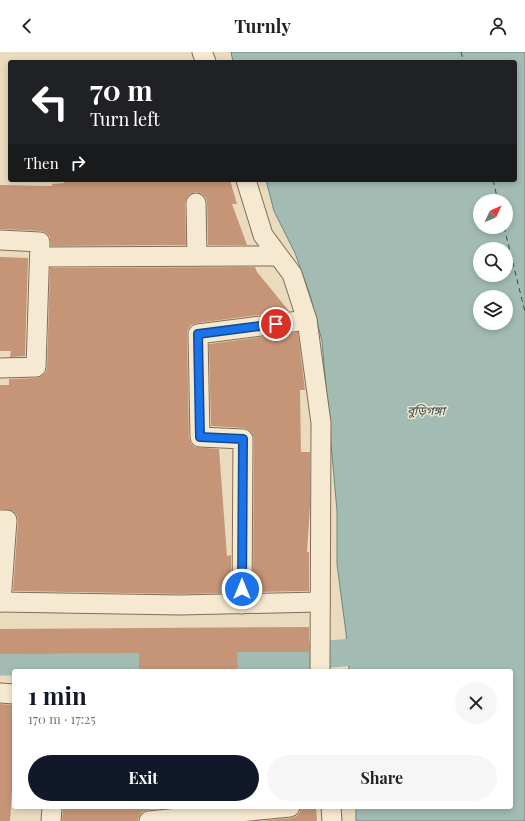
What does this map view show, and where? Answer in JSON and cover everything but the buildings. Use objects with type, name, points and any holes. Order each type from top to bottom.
[{"type":"street","points":[[247,182],[264,234],[292,274],[307,320],[321,423],[320,669]]},
{"type":"street","points":[[196,203],[197,256]]},
{"type":"street","points":[[0,240],[40,242],[36,367],[0,368]]},
{"type":"street","points":[[40,257],[278,256]]},
{"type":"street","points":[[242,604],[243,439],[200,437],[198,334],[307,320]]},
{"type":"street","points":[[0,520],[7,520],[0,602],[180,605],[320,602]]},
{"type":"street","points":[[0,693],[12,694]]},
{"type":"street","points":[[51,821],[52,809]]},
{"type":"street","points":[[149,821],[270,809]]},
{"type":"street","points":[[331,809],[332,821]]},
{"type":"water","name":"বুড়িগঙ্গা","points":[[231,52],[525,52],[525,821],[356,821],[356,809],[513,809],[513,669],[349,669],[346,633],[337,564],[337,511],[322,341],[310,295],[295,253],[274,211],[267,182],[517,182],[517,60],[233,60]]},
{"type":"waterway","points":[[0,662],[242,662],[385,649]]},
{"type":"ferry route","points":[[461,52],[463,60]]},
{"type":"ferry route","points":[[493,182],[496,194]]},
{"type":"ferry route","points":[[506,234],[525,312]]},
{"type":"route","points":[[242,589],[243,439],[200,437],[198,334],[276,324]]}]
